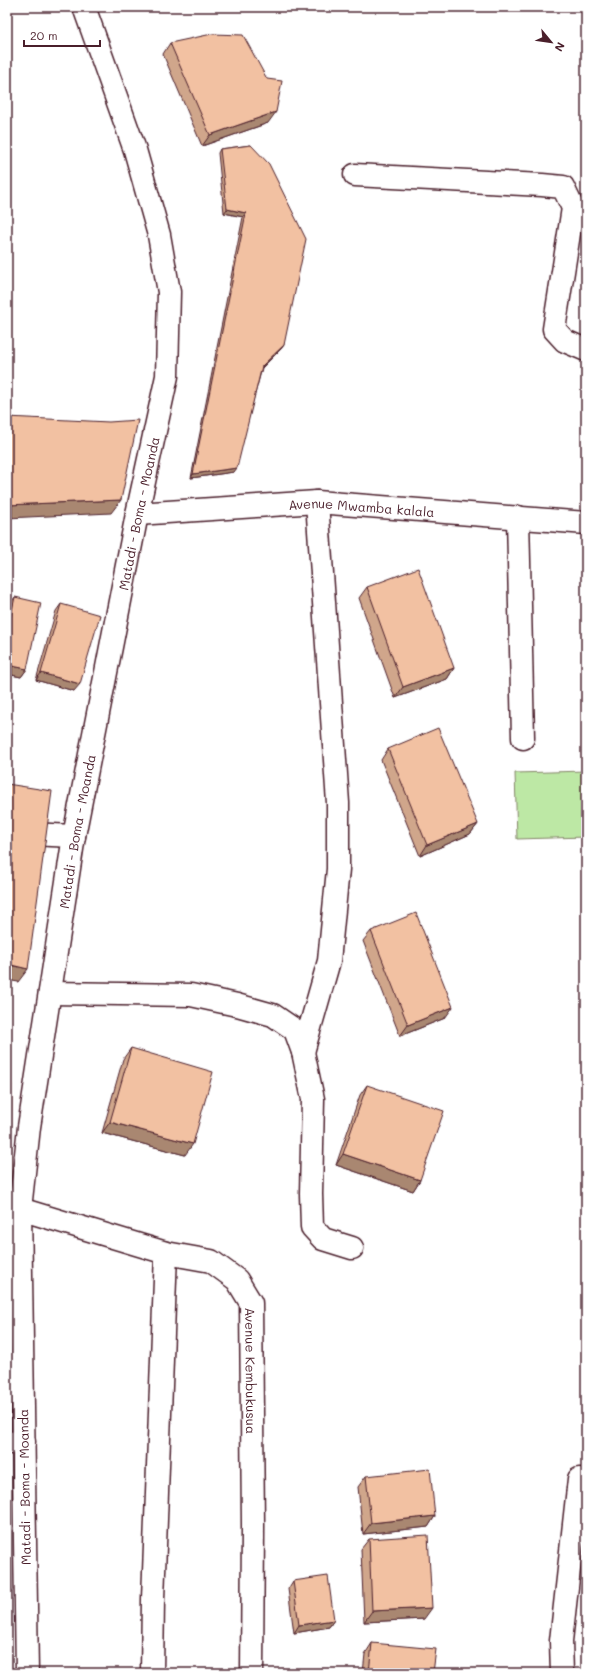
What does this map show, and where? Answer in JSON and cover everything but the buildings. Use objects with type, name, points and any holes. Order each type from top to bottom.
[{"type":"main road","name":"Matadi - Boma - Moanda","points":[[27,1673],[15,1442],[20,1209],[29,1127],[74,836],[137,514],[167,376],[169,292],[159,235],[135,150],[84,7]]},
{"type":"main road","points":[[355,175],[563,187],[573,208],[554,329],[565,341],[586,350]]},
{"type":"main road","name":"Avenue Mwamba kalala","points":[[137,514],[317,502],[586,523]]},
{"type":"main road","points":[[303,1052],[329,960],[338,869],[338,802],[317,502]]},
{"type":"main road","points":[[518,517],[523,738]]},
{"type":"main road","points":[[7,833],[74,836]]},
{"type":"main road","points":[[50,993],[191,995],[274,1015],[295,1030],[303,1052],[313,1099],[311,1173],[312,1227],[323,1239],[352,1248]]},
{"type":"main road","name":"Avenue Kembukusua","points":[[20,1209],[166,1253],[211,1261],[237,1280],[252,1303],[252,1673]]},
{"type":"main road","points":[[152,1673],[153,1600],[166,1253]]},
{"type":"main road","points":[[562,1673],[561,1641],[579,1479]]},
{"type":"shaded area","points":[[7,1084],[13,1084],[9,1395],[7,1395]]},
{"type":"green space","points":[[586,771],[586,837],[517,839],[515,773]]}]
